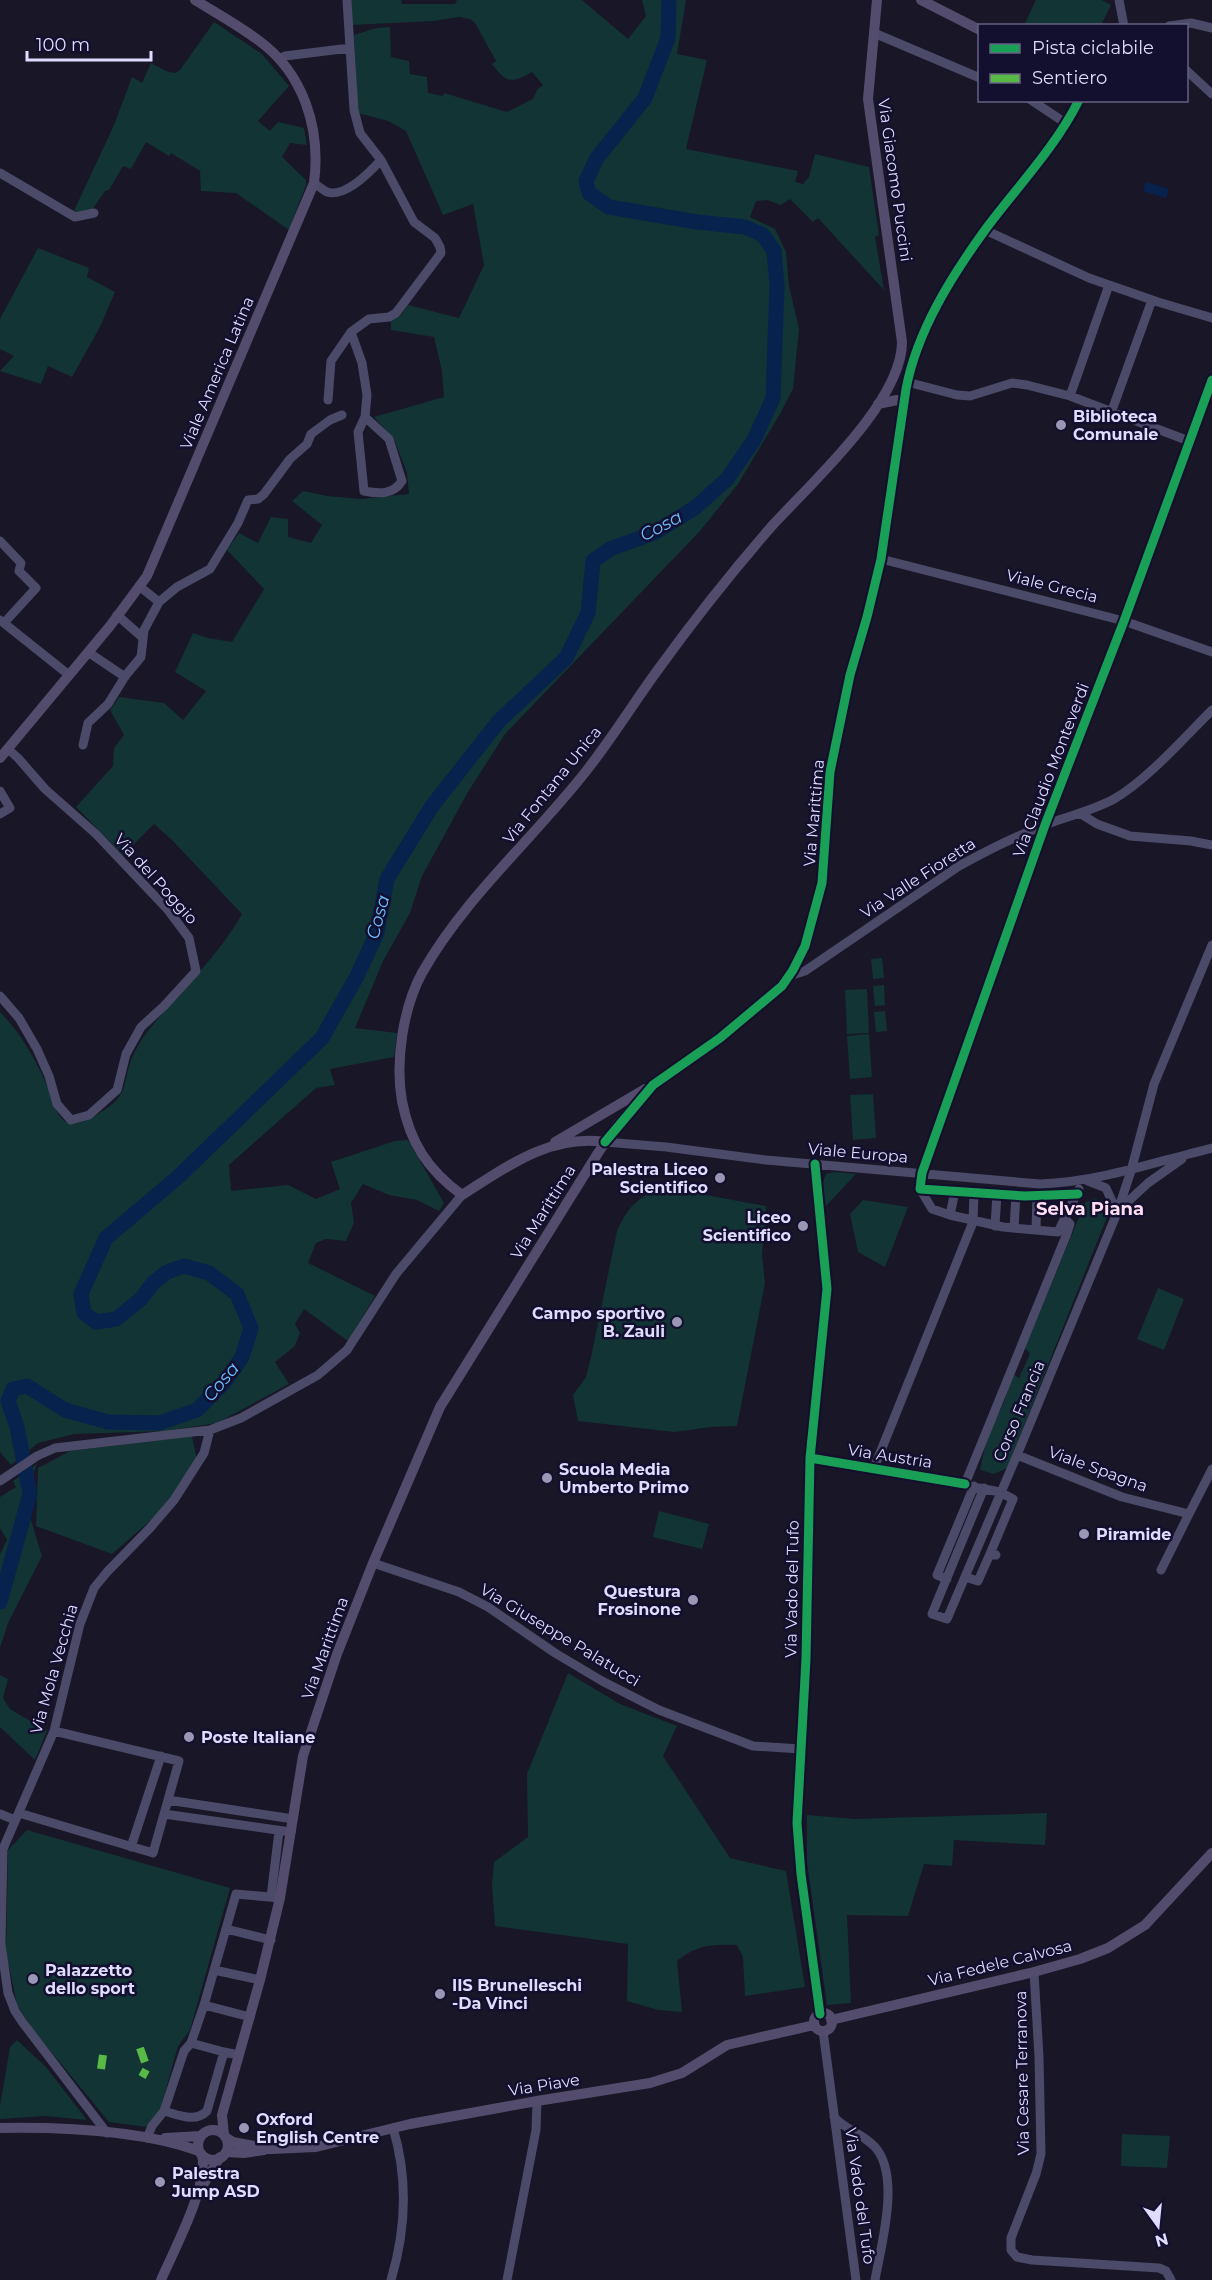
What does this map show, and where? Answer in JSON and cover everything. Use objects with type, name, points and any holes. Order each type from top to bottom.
[{"type":"main road","name":"Viale America Latina","points":[[0,758],[9,750],[147,576],[314,183],[317,165],[313,123],[300,88],[279,59],[260,41],[195,0]]},
{"type":"main road","name":"Via Giacomo Puccini","points":[[877,0],[868,99],[901,329],[901,356],[881,400]]},
{"type":"main road","points":[[921,0],[978,29]]},
{"type":"main road","name":"Via Marittima","points":[[202,2134],[213,2127],[222,2115],[261,1980],[271,1940],[276,1898],[291,1832],[303,1756],[337,1654],[440,1407],[605,1142],[653,1085],[720,1038],[782,986],[805,946],[822,883],[830,772],[850,675],[881,559],[910,370],[924,332],[954,276],[985,230],[1066,124],[1078,102]]},
{"type":"main road","points":[[901,329],[904,334],[911,337],[924,332]]},
{"type":"main road","points":[[881,400],[897,400],[902,403],[903,408]]},
{"type":"main road","name":"Via Fontana Unica","points":[[462,1195],[441,1179],[423,1156],[405,1118],[399,1089],[399,1054],[408,1011],[421,975],[438,948],[474,902],[587,770],[712,597],[771,528],[845,448],[881,400]]},
{"type":"main road","points":[[462,1195],[510,1164],[547,1146],[653,1085]]},
{"type":"main road","points":[[547,1146],[578,1141],[605,1142]]},
{"type":"main road","name":"Via Fedele Calvosa","points":[[831,2020],[1080,1959],[1126,1938],[1144,1925],[1212,1853]]},
{"type":"main road","points":[[820,2014],[826,2014],[831,2020],[830,2027],[819,2028],[814,2019],[820,2014]]},
{"type":"main road","name":"Via Piave","points":[[223,2154],[316,2147],[393,2128],[537,2100],[660,2081],[682,2073],[727,2045],[819,2028]]},
{"type":"main road","name":"Via Marittima","points":[[222,2115],[224,2136]]},
{"type":"main road","points":[[0,2128],[51,2127],[151,2138],[201,2153],[210,2159],[223,2154]]},
{"type":"main road","points":[[151,2138],[202,2134],[216,2130],[224,2136],[227,2144],[199,2190],[161,2280]]},
{"type":"main road","points":[[199,2190],[204,2164],[198,2143],[202,2134]]},
{"type":"main road","name":"Via Piave","points":[[224,2136],[233,2142],[271,2149]]},
{"type":"street","points":[[328,400],[331,361],[351,332],[369,319],[389,317],[396,313],[441,253],[435,238],[414,222],[381,160],[360,133],[354,110],[347,0]]},
{"type":"street","points":[[1119,0],[1124,24]]},
{"type":"street","points":[[1184,24],[1191,23],[1212,28]]},
{"type":"street","points":[[874,33],[978,77]]},
{"type":"street","points":[[279,59],[285,56],[350,48]]},
{"type":"street","points":[[1188,72],[1212,94]]},
{"type":"street","points":[[1034,102],[1066,124]]},
{"type":"street","points":[[314,183],[326,191],[341,192],[368,174],[381,160]]},
{"type":"street","points":[[0,173],[75,217],[94,213]]},
{"type":"street","points":[[985,230],[1060,266],[1108,285],[1212,318]]},
{"type":"street","points":[[1070,396],[1108,285]]},
{"type":"street","points":[[1111,413],[1152,300]]},
{"type":"street","points":[[351,332],[366,378],[365,417],[358,432],[364,491],[387,493],[398,489],[402,481],[400,470],[388,439],[365,417]]},
{"type":"street","name":"Via Claudio Monteverdi","points":[[920,1189],[922,1173],[1045,825],[1124,621],[1212,380]]},
{"type":"street","points":[[907,382],[957,395],[970,396],[1012,383],[1070,396],[1188,441]]},
{"type":"street","points":[[83,745],[88,723],[108,704],[141,657],[142,637],[159,602],[177,587],[210,569],[232,535],[248,500],[258,499],[264,494],[290,459],[307,444],[311,434],[330,420],[342,415]]},
{"type":"street","points":[[0,541],[21,563],[19,571],[36,588],[2,622],[69,675]]},
{"type":"street","name":"Viale Grecia","points":[[881,559],[1124,621],[1212,652]]},
{"type":"street","points":[[140,586],[159,602]]},
{"type":"street","points":[[117,615],[142,637]]},
{"type":"street","points":[[88,652],[125,677]]},
{"type":"street","name":"Via Valle Fioretta","points":[[789,976],[805,971],[959,866],[1045,825],[1081,814],[1115,798],[1145,774],[1212,710]]},
{"type":"street","name":"Via del Poggio","points":[[0,996],[19,1018],[37,1049],[49,1076],[57,1104],[71,1120],[89,1115],[117,1090],[126,1054],[141,1027],[164,1006],[196,970],[189,938],[168,910],[96,834],[51,795],[9,750]]},
{"type":"street","points":[[0,791],[10,808],[0,814]]},
{"type":"street","points":[[1081,814],[1097,824],[1130,836],[1212,845]]},
{"type":"street","points":[[1131,1171],[1154,1084],[1212,945]]},
{"type":"street","name":"Viale Europa","points":[[605,1142],[814,1164],[1040,1184],[1083,1181],[1131,1171],[1212,1148]]},
{"type":"street","points":[[920,1189],[932,1209],[950,1215],[995,1226],[1058,1232],[1083,1181],[1106,1188],[1117,1213],[1148,1183],[1191,1154]]},
{"type":"street","name":"Via Vado del Tufo","points":[[814,1164],[827,1289],[810,1458],[806,1659],[798,1823],[801,1874],[820,2014]]},
{"type":"street","name":"Corso Francia","points":[[947,1580],[932,1614],[946,1619],[1117,1213],[1131,1171]]},
{"type":"street","points":[[920,1189],[1016,1195],[1078,1194]]},
{"type":"street","points":[[950,1215],[955,1191]]},
{"type":"street","points":[[874,1468],[973,1222],[974,1192]]},
{"type":"street","points":[[995,1226],[997,1194]]},
{"type":"street","points":[[1,1480],[37,1456],[55,1448],[210,1430],[241,1418],[318,1375],[347,1350],[396,1274],[462,1195]]},
{"type":"street","points":[[1014,1228],[1016,1195]]},
{"type":"street","points":[[1036,1230],[1037,1195]]},
{"type":"street","points":[[984,1488],[947,1580],[937,1575],[1066,1236],[1070,1224],[1065,1219]]},
{"type":"street","name":"Via Mola Vecchia","points":[[107,2133],[15,2011],[8,1993],[2,1944],[3,1849],[54,1731],[80,1624],[94,1588],[174,1500],[204,1453],[210,1430]]},
{"type":"street","name":"Viale Spagna","points":[[1017,1455],[1122,1497],[1189,1514]]},
{"type":"street","name":"Via Austria","points":[[810,1458],[1000,1492]]},
{"type":"street","points":[[1161,1570],[1212,1469]]},
{"type":"street","points":[[965,1577],[978,1581],[993,1554],[1013,1499],[1000,1492]]},
{"type":"street","name":"Via Giuseppe Palatucci","points":[[373,1563],[459,1592],[488,1607],[555,1653],[602,1681],[659,1710],[753,1746],[801,1749]]},
{"type":"street","points":[[0,1814],[153,1853],[179,1761],[54,1731]]},
{"type":"street","points":[[131,1847],[161,1756]]},
{"type":"street","points":[[168,1800],[293,1819]]},
{"type":"street","points":[[164,1814],[291,1832]]},
{"type":"street","points":[[151,2138],[152,2126],[164,2111],[183,2051],[191,2043],[236,1893],[276,1898],[279,1831]]},
{"type":"street","points":[[226,1929],[271,1940]]},
{"type":"street","points":[[214,1970],[261,1980]]},
{"type":"street","name":"Via Cesare Terranova","points":[[1034,1972],[1041,2154],[1036,2174],[1014,2228],[1011,2250],[1017,2257],[1032,2260],[1159,2268],[1166,2271],[1171,2280]]},
{"type":"street","points":[[204,2005],[250,2017]]},
{"type":"street","name":"Via Vado del Tufo","points":[[819,2028],[834,2117],[856,2280]]},
{"type":"street","points":[[191,2043],[239,2055]]},
{"type":"street","points":[[164,2111],[194,2118],[202,2116],[207,2111],[224,2052]]},
{"type":"street","points":[[507,2280],[536,2130],[537,2100]]},
{"type":"street","name":"Via Vado del Tufo","points":[[834,2117],[841,2125],[873,2145],[883,2161],[888,2186],[887,2205],[875,2280]]},
{"type":"street","points":[[391,2280],[400,2239],[404,2192],[400,2152],[393,2128]]},
{"type":"green space","points":[[350,0],[401,0],[402,4],[455,4],[457,0],[582,0],[628,39],[646,16],[642,0],[686,0],[677,54],[707,60],[686,149],[798,171],[795,182],[803,184],[809,177],[815,154],[869,167],[879,235],[875,237],[884,290],[818,218],[813,222],[790,199],[781,205],[767,200],[756,201],[750,217],[775,229],[786,252],[789,286],[799,329],[793,389],[780,414],[738,484],[700,531],[505,734],[468,792],[422,876],[410,913],[383,961],[355,1028],[397,1033],[394,1057],[330,1069],[335,1085],[316,1088],[229,1165],[231,1191],[288,1185],[316,1199],[340,1189],[331,1162],[395,1141],[408,1140],[444,1203],[439,1211],[417,1200],[389,1195],[363,1184],[351,1203],[354,1223],[346,1241],[326,1239],[316,1243],[308,1263],[375,1296],[348,1341],[304,1309],[295,1324],[300,1333],[295,1346],[275,1362],[289,1384],[217,1423],[166,1431],[74,1434],[38,1443],[11,1465],[0,1452],[0,1012],[30,1052],[62,1119],[73,1124],[88,1120],[119,1097],[131,1060],[143,1038],[232,931],[242,914],[154,824],[123,855],[76,807],[113,766],[114,748],[124,735],[110,710],[119,697],[164,703],[183,720],[206,691],[175,672],[193,633],[232,642],[264,589],[227,550],[239,533],[258,543],[271,517],[288,519],[288,537],[311,543],[322,525],[292,501],[303,491],[361,499],[409,494],[407,473],[394,439],[374,417],[444,397],[442,371],[434,337],[391,330],[391,320],[401,315],[408,305],[459,318],[484,265],[473,204],[443,215],[406,131],[388,121],[358,113],[354,35],[376,28],[390,27],[391,57],[409,61],[410,74],[427,77],[428,93],[443,96],[444,93],[507,112],[533,99],[537,90],[543,85],[532,72],[514,80],[501,75],[492,64],[496,61],[475,23],[470,19],[459,17],[434,21],[351,25]]},
{"type":"green space","points":[[1036,0],[1102,0],[1111,5],[1102,24],[1024,24]]},
{"type":"green space","points":[[214,22],[262,54],[289,86],[258,121],[270,131],[278,122],[304,128],[307,145],[290,143],[282,157],[306,180],[289,230],[236,193],[201,191],[200,171],[171,153],[169,156],[146,142],[131,169],[123,166],[109,190],[105,191],[92,210],[73,213],[114,125],[132,77],[142,83],[151,63],[166,71],[175,73],[180,70]]},
{"type":"green space","points":[[38,248],[89,268],[87,277],[115,292],[100,327],[72,377],[48,366],[41,384],[0,371],[14,356],[0,349],[0,319]]},
{"type":"green space","points":[[882,958],[884,978],[873,979],[871,959]]},
{"type":"green space","points":[[884,985],[885,1005],[875,1006],[873,986]]},
{"type":"green space","points":[[867,989],[869,1033],[847,1034],[845,990]]},
{"type":"green space","points":[[885,1011],[887,1031],[876,1032],[874,1012]]},
{"type":"green space","points":[[869,1034],[872,1077],[850,1079],[847,1036]]},
{"type":"green space","points":[[873,1094],[876,1138],[853,1140],[850,1095]]},
{"type":"green space","points":[[834,1172],[856,1174],[824,1208],[823,1182],[826,1174]]},
{"type":"green space","name":"Campo sportivo B. Zauli","points":[[656,1189],[690,1192],[766,1206],[762,1255],[765,1283],[737,1426],[674,1432],[578,1421],[573,1395],[586,1377],[617,1231],[632,1206]]},
{"type":"green space","points":[[1094,1198],[1106,1202],[1107,1217],[1007,1468],[994,1474],[980,1470],[987,1438],[1004,1402],[1013,1374],[1019,1378],[1030,1354],[1025,1348],[1085,1203]]},
{"type":"green space","points":[[863,1200],[908,1207],[885,1267],[858,1252],[850,1214]]},
{"type":"green space","points":[[1158,1288],[1184,1299],[1164,1350],[1137,1339]]},
{"type":"green space","points":[[192,1436],[197,1461],[159,1513],[112,1554],[36,1526],[38,1468],[70,1451]]},
{"type":"green space","points":[[37,1464],[34,1472],[34,1497],[30,1517],[42,1556],[8,1623],[0,1648],[0,1554],[7,1540],[0,1528],[0,1497],[16,1487],[13,1481]]},
{"type":"green space","points":[[659,1511],[709,1524],[702,1549],[653,1537]]},
{"type":"green space","points":[[568,1673],[620,1704],[677,1726],[663,1756],[730,1858],[786,1871],[805,1987],[745,1996],[743,1957],[737,1945],[712,1945],[691,1952],[677,1961],[682,2012],[658,2010],[627,2001],[628,1944],[495,1926],[492,1885],[494,1862],[528,1837],[527,1774]]},
{"type":"green space","points":[[0,1675],[8,1679],[3,1698],[10,1709],[47,1731],[35,1760],[0,1727]]},
{"type":"green space","points":[[1047,1813],[1045,1845],[954,1840],[952,1866],[924,1864],[908,1916],[847,1915],[851,2003],[827,2005],[807,1862],[807,1815],[855,1819]]},
{"type":"green space","points":[[27,1830],[230,1888],[190,2030],[178,2046],[155,2128],[109,2122],[34,2031],[17,2005],[6,1951],[8,1850]]},
{"type":"green space","points":[[17,2040],[46,2067],[87,2120],[45,2116],[0,2119],[10,2047]]},
{"type":"green space","points":[[1122,2134],[1170,2136],[1167,2168],[1121,2166]]},
{"type":"water","points":[[1146,182],[1169,189],[1166,198],[1143,191]]},
{"type":"waterway","name":"Cosa","points":[[0,1602],[30,1494],[17,1427],[8,1401],[13,1389],[27,1386],[65,1410],[108,1422],[159,1423],[197,1410],[224,1383],[242,1357],[251,1328],[237,1294],[209,1273],[184,1266],[167,1272],[153,1283],[141,1299],[116,1319],[96,1322],[84,1313],[81,1294],[106,1238],[177,1178],[322,1038],[357,976],[377,933],[387,879],[432,806],[499,721],[566,658],[588,613],[593,561],[610,549],[654,533],[696,507],[727,479],[754,440],[773,398],[777,285],[774,251],[763,235],[745,227],[697,222],[609,207],[589,193],[586,181],[597,158],[645,98],[668,38],[669,0]]},
{"type":"marked path","points":[[140,2048],[147,2068],[142,2077]]},
{"type":"marked path","points":[[101,2069],[103,2055]]},
{"type":"cycle path","points":[[605,1142],[653,1085],[720,1038],[782,986],[805,946],[822,883],[830,772],[850,675],[881,559],[911,367],[927,326],[948,286],[985,230],[1059,135],[1078,102]]},
{"type":"cycle path","points":[[1078,1194],[1025,1196],[920,1189],[922,1173],[1045,825],[1124,621],[1212,380]]},
{"type":"cycle path","points":[[815,1164],[827,1289],[810,1458],[806,1659],[797,1823],[801,1874],[820,2014]]},
{"type":"cycle path","points":[[810,1458],[965,1484]]},
{"type":"place","name":"Biblioteca Comunale","points":[[1061,425]]},
{"type":"place","name":"Palestra Liceo Scientifico","points":[[720,1178]]},
{"type":"place","name":"Liceo Scientifico","points":[[803,1226]]},
{"type":"place","name":"Campo sportivo B. Zauli","points":[[677,1322]]},
{"type":"place","name":"Scuola Media Umberto Primo","points":[[547,1478]]},
{"type":"place","name":"Piramide","points":[[1084,1534]]},
{"type":"place","name":"Questura Frosinone","points":[[693,1600]]},
{"type":"place","name":"Poste Italiane","points":[[189,1737]]},
{"type":"place","name":"Palazzetto dello sport","points":[[33,1979]]},
{"type":"place","name":"IIS Brunelleschi -Da Vinci","points":[[440,1994]]},
{"type":"place","name":"Oxford English Centre","points":[[244,2128]]},
{"type":"place","name":"Palestra Jump ASD","points":[[160,2182]]},
{"type":"district","name":"Selva Piana","points":[[1090,1209]]}]
